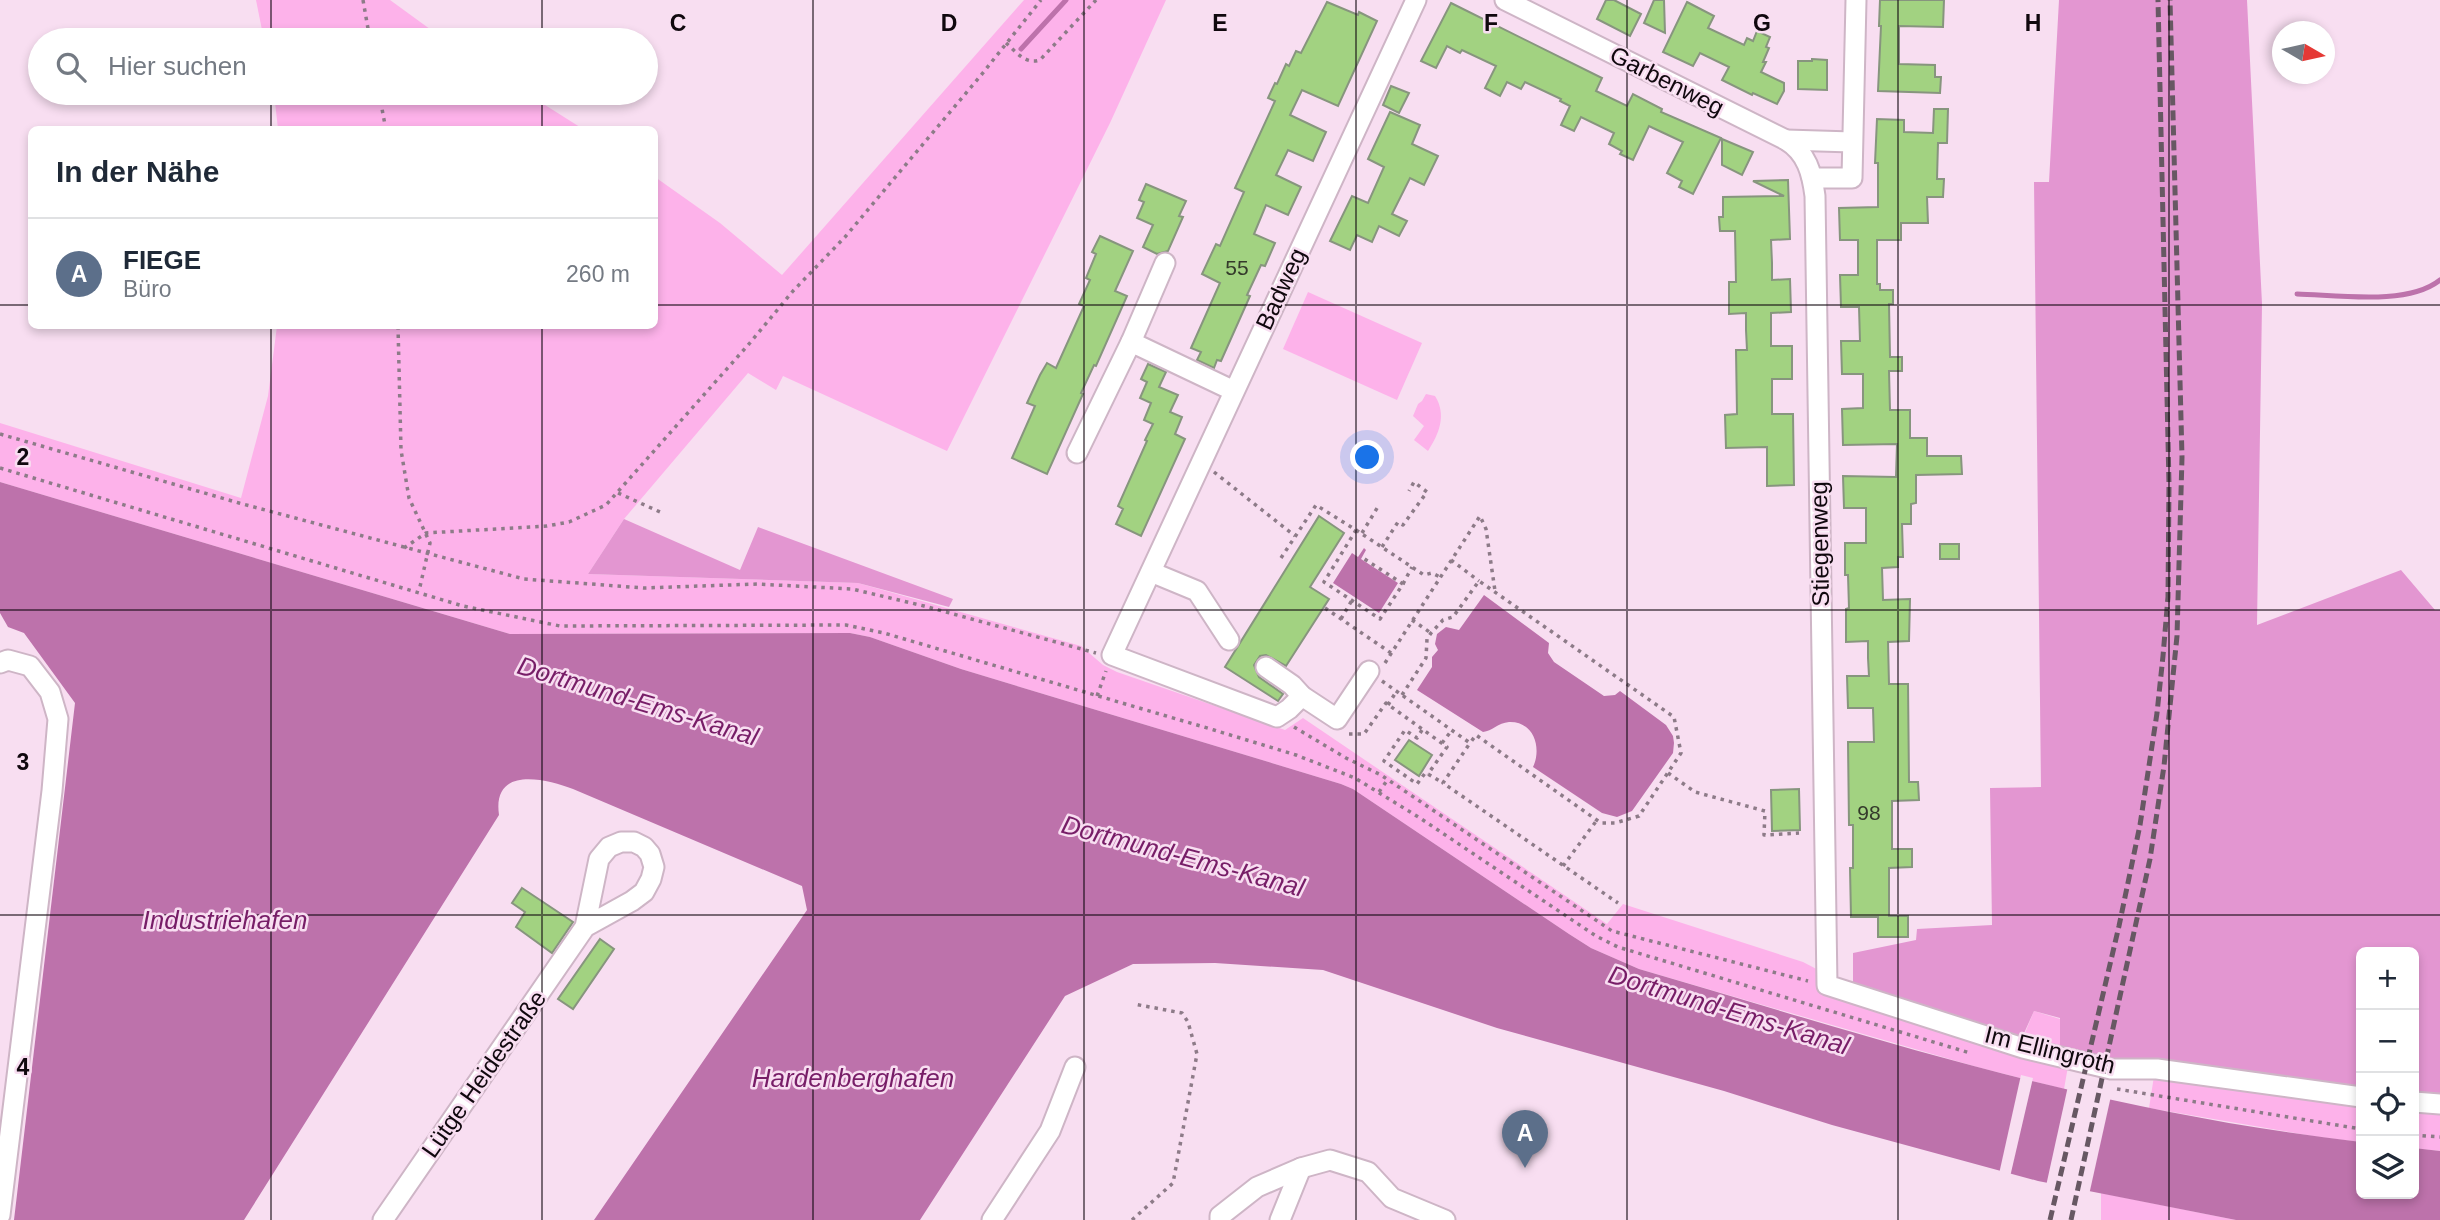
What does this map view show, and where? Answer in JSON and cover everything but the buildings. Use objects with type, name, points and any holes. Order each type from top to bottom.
[{"type":"street","name":"Badweg","points":[[1109,663],[1416,0]]},
{"type":"street","name":"Garbenweg","points":[[1505,0],[1786,140],[1804,155],[1812,178]]},
{"type":"street","points":[[1812,178],[1852,178],[1856,0]]},
{"type":"street","points":[[1786,140],[1852,142]]},
{"type":"street","name":"Stiegenweg","points":[[1812,178],[1815,196],[1818,997]]},
{"type":"street","points":[[1077,453],[1165,263]]},
{"type":"street","points":[[1131,341],[1234,391]]},
{"type":"street","points":[[1150,576],[1197,591],[1229,640]]},
{"type":"street","points":[[0,663],[8,660],[30,666],[50,692],[58,719],[0,1215]]},
{"type":"street","points":[[1109,663],[1277,717],[1303,696]]},
{"type":"street","points":[[1266,667],[1337,719],[1376,668]]},
{"type":"street","name":"Lütge Heidestraße","points":[[383,1220],[585,927]]},
{"type":"street","name":"Im Ellingroth","points":[[1818,997],[2111,1069],[2157,1069],[2356,1096]]},
{"type":"street","points":[[992,1220],[1050,1131],[1075,1067]]},
{"type":"street","points":[[2419,1102],[2440,1104]]},
{"type":"street","points":[[1220,1220],[1220,1216],[1257,1187],[1301,1168],[1330,1160],[1368,1172],[1392,1198],[1445,1220]]},
{"type":"street","points":[[1280,1220],[1301,1168]]},
{"type":"path","points":[[363,0],[368,28]]},
{"type":"path","points":[[404,548],[426,533],[547,526],[569,522],[606,505],[793,291],[845,237],[1041,0]]},
{"type":"path","points":[[1006,43],[1026,60],[1040,60],[1096,0]]},
{"type":"path","points":[[381,105],[385,126]]},
{"type":"path","points":[[398,329],[401,450],[409,498],[430,543],[419,591]]},
{"type":"path","points":[[0,434],[239,503],[524,579],[644,588],[757,584],[852,589],[924,606],[1085,651],[1109,663],[1098,694]]},
{"type":"path","points":[[0,468],[463,606],[560,626],[846,625],[884,633],[1098,694],[1296,755],[1355,778],[1380,791],[1596,936],[1619,947],[1818,997]]},
{"type":"path","points":[[1210,469],[1295,536]]},
{"type":"path","points":[[1382,547],[1398,522],[1403,525],[1427,492],[1414,482],[1409,491]]},
{"type":"path","points":[[617,493],[660,512]]},
{"type":"path","points":[[1281,558],[1316,505],[1424,575],[1432,573],[1440,577]]},
{"type":"path","points":[[1362,533],[1379,505]]},
{"type":"path","points":[[1376,668],[1391,653],[1479,516],[1486,529],[1495,592]]},
{"type":"path","points":[[1356,530],[1324,582],[1380,618],[1413,567]]},
{"type":"path","points":[[1363,558],[1403,584]]},
{"type":"path","points":[[1443,783],[1476,735],[1597,820],[1615,823],[1639,816],[1681,753],[1674,717],[1451,560]]},
{"type":"path","points":[[1402,695],[1426,657],[1427,639],[1431,633],[1443,620],[1454,617],[1479,581]]},
{"type":"path","points":[[1341,619],[1352,600]]},
{"type":"path","points":[[1325,608],[1391,653]]},
{"type":"path","points":[[1412,620],[1431,633]]},
{"type":"path","points":[[1386,683],[1470,743]]},
{"type":"path","points":[[1388,705],[1397,691]]},
{"type":"path","points":[[1337,719],[1333,725],[1346,734],[1364,734],[1386,703],[1447,747],[1428,774]]},
{"type":"path","points":[[1277,717],[1346,758],[1388,779],[1612,931],[1818,997]]},
{"type":"path","points":[[1423,729],[1417,738],[1405,730],[1384,761],[1417,784],[1426,772],[1618,904]]},
{"type":"path","points":[[1442,743],[1452,730]]},
{"type":"path","points":[[1668,773],[1695,792],[1766,811],[1764,835],[1799,833]]},
{"type":"path","points":[[1380,791],[1388,779]]},
{"type":"path","points":[[1563,866],[1597,820]]},
{"type":"path","points":[[1132,1220],[1174,1183],[1197,1054],[1188,1022],[1182,1013],[1134,1004]]},
{"type":"path","points":[[2419,1135],[2440,1137]]},
{"type":"shaded area","points":[[256,0],[390,0],[428,28],[262,28]]},
{"type":"shaded area","points":[[1024,0],[1166,0],[1110,123],[947,451],[783,376],[776,390],[748,373],[624,519],[588,574],[858,583],[1081,646],[1103,665],[1117,672],[1285,730],[1303,718],[1607,924],[1623,904],[1803,962],[1853,988],[2022,1040],[2034,1011],[2060,1019],[2060,1052],[2070,1055],[2064,1089],[1977,1067],[1639,969],[1591,948],[1353,789],[961,669],[870,637],[850,633],[510,634],[0,482],[0,423],[241,498],[268,396],[277,329],[658,329],[658,179],[720,223],[782,275]]},
{"type":"shaded area","points":[[2059,0],[2247,0],[2262,304],[2257,625],[2401,570],[2435,610],[2440,610],[2440,1103],[2419,1103],[2419,947],[2356,947],[2356,1101],[2060,1052],[2060,1018],[2034,1011],[2021,1040],[1853,988],[1853,953],[1916,940],[1917,929],[1992,925],[1990,788],[2041,787],[2034,182],[2049,182]]},
{"type":"shaded area","points":[[275,105],[545,105],[578,126],[278,126]]},
{"type":"shaded area","points":[[1308,292],[1422,343],[1397,400],[1283,349]]},
{"type":"shaded area","points":[[1426,394],[1435,396],[1441,410],[1438,431],[1428,451],[1414,440],[1424,426],[1413,416]]},
{"type":"shaded area","points":[[624,519],[740,570],[758,527],[953,599],[949,607],[858,583],[588,574]]},
{"type":"shaded area","points":[[2154,1076],[2356,1101],[2356,1141],[2318,1137],[2149,1108]]},
{"type":"shaded area","points":[[2419,1108],[2440,1110],[2440,1151],[2419,1149]]},
{"type":"shaded area","points":[[2101,1193],[2236,1220],[2101,1220]]},
{"type":"water","points":[[0,482],[510,634],[850,633],[870,637],[961,669],[1353,789],[1591,948],[1639,969],[1897,1045],[2053,1086],[2206,1119],[2356,1141],[2356,1199],[2419,1199],[2419,1149],[2440,1151],[2440,1220],[2236,1220],[2038,1181],[1832,1125],[1724,1091],[1497,1028],[1323,970],[1215,963],[1133,964],[1065,996],[920,1220],[594,1220],[807,910],[802,886],[573,789],[535,779],[512,782],[504,789],[499,799],[499,815],[244,1220],[14,1220],[75,703],[24,633],[8,627],[0,613]]},
{"type":"water","points":[[1364,548],[1366,550],[1361,559],[1398,583],[1379,613],[1333,583],[1352,553],[1358,557]]},
{"type":"water","points":[[1484,595],[1549,643],[1548,653],[1554,662],[1604,696],[1615,695],[1620,691],[1666,725],[1673,736],[1673,753],[1632,811],[1617,817],[1602,813],[1533,767],[1536,744],[1525,726],[1509,722],[1483,732],[1417,690],[1432,667],[1432,657],[1438,650],[1435,644],[1437,634],[1446,627],[1459,630]]},
{"type":"pier","points":[[2021,1075],[2033,1078],[2010,1177],[1999,1174]]},
{"type":"pier","points":[[2068,1086],[2111,1096],[2089,1195],[2046,1186]]},
{"type":"waterway","points":[[1021,49],[1066,0]]},
{"type":"waterway","points":[[2297,294],[2391,296],[2426,288],[2440,280]]},
{"type":"railway","points":[[2050,1220],[2140,825],[2163,656],[2168,597],[2169,484],[2158,0]]},
{"type":"railway","points":[[2071,1220],[2150,859],[2164,766],[2177,636],[2182,457],[2170,0]]},
{"type":"place","name":"FIEGE","points":[[1525,1168]]},
{"type":"water label","name":"Dortmund-Ems-Kanal","points":[[638,701]]},
{"type":"water label","name":"Dortmund-Ems-Kanal","points":[[1183,856]]},
{"type":"water label","name":"Industriehafen","points":[[225,920]]},
{"type":"water label","name":"Dortmund-Ems-Kanal","points":[[1729,1010]]},
{"type":"water label","name":"Hardenberghafen","points":[[853,1078]]}]
